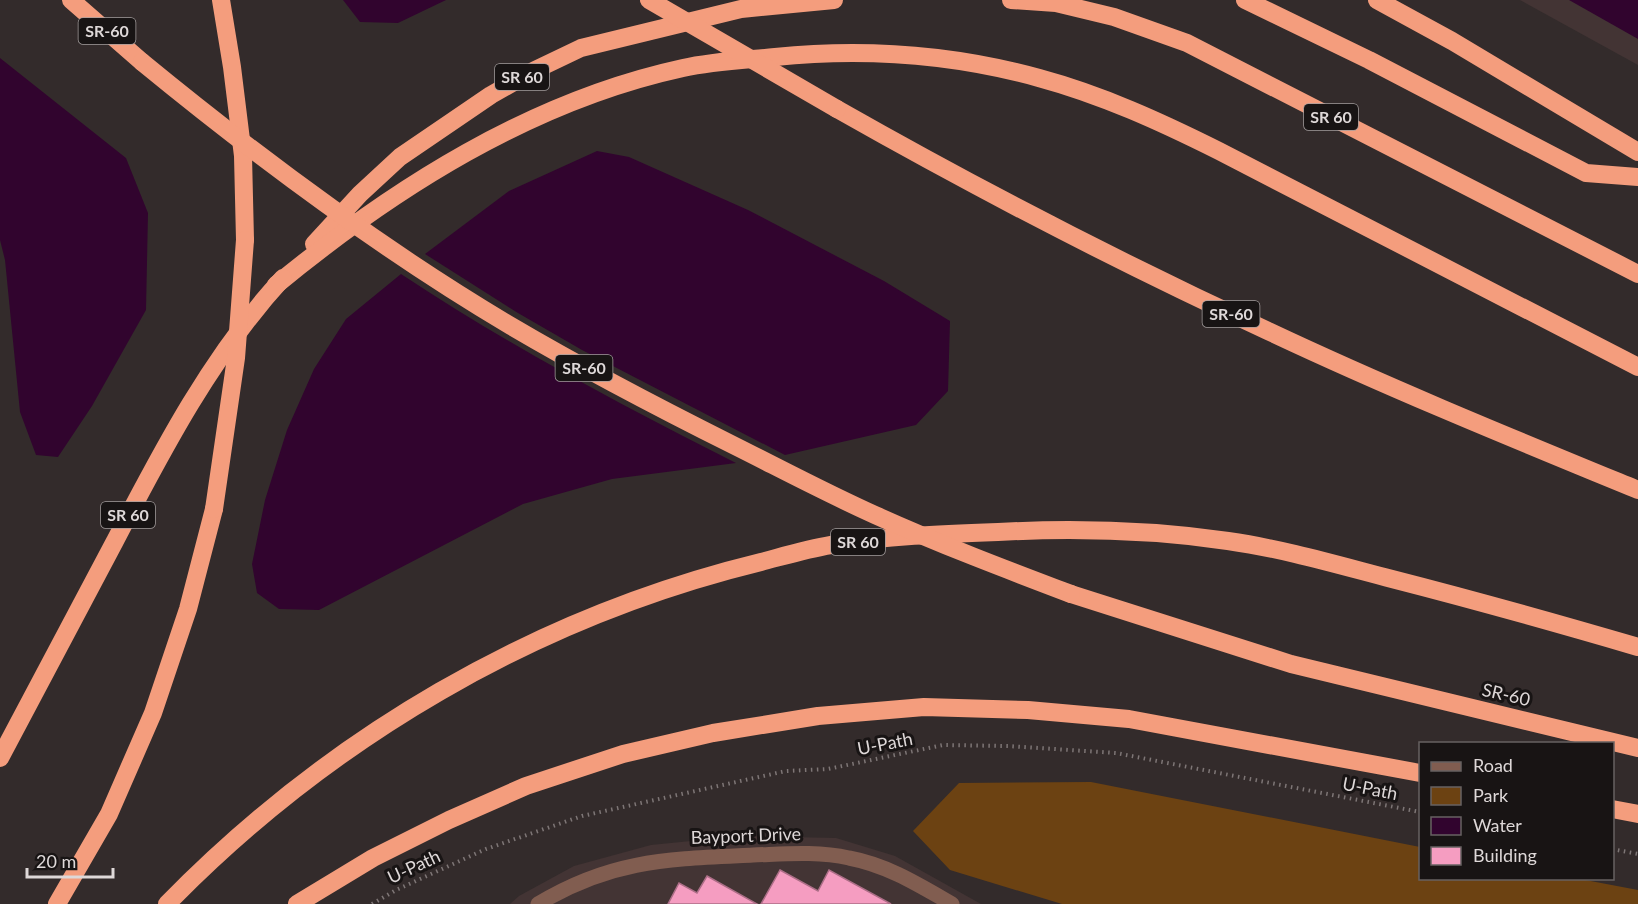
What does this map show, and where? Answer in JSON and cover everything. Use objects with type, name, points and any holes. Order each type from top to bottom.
[{"type":"highway","name":"SR-60","points":[[71,0],[204,112],[309,192],[446,286],[556,352],[656,406],[875,515],[1071,594],[1161,625],[1291,664],[1613,742]]},
{"type":"highway","points":[[57,904],[109,814],[153,713],[188,609],[214,508],[236,358],[245,240],[243,156],[221,0]]},
{"type":"highway","name":"SR-60","points":[[650,0],[937,166],[1049,224],[1268,331],[1374,379],[1638,490]]},
{"type":"highway","name":"SR 60","points":[[0,758],[150,474],[191,402],[227,349],[276,285],[360,194],[400,157],[454,119],[535,70],[581,48],[741,9],[834,0]]},
{"type":"highway","name":"SR 60","points":[[1011,0],[1056,3],[1114,17],[1187,43],[1638,274]]},
{"type":"highway","points":[[1245,0],[1369,60],[1586,173],[1638,177]]},
{"type":"highway","points":[[1377,0],[1638,152]]},
{"type":"highway","points":[[276,285],[321,249],[392,199],[456,159],[514,128],[568,104],[624,84],[682,68],[722,61],[817,52],[867,52],[923,56],[1038,77],[1116,104],[1178,130],[1638,367]]},
{"type":"highway","name":"SR 60","points":[[167,904],[255,822],[323,767],[391,720],[486,665],[549,634],[662,590],[732,569],[827,546],[886,538],[1044,530],[1101,530],[1229,541],[1301,555],[1515,610],[1638,646]]},
{"type":"highway","points":[[297,904],[373,858],[449,820],[526,786],[623,754],[713,733],[818,716],[924,707],[1028,710],[1129,719],[1419,773]]},
{"type":"highway","name":"SR-60","points":[[1614,742],[1638,748]]},
{"type":"highway","points":[[1614,809],[1638,814]]},
{"type":"street","name":"Bayport Drive","points":[[538,904],[586,880],[644,863],[685,858],[814,854],[849,858],[886,868],[952,904]]},
{"type":"path","name":"U-Path","points":[[372,904],[396,890],[486,849],[582,816],[786,771],[828,769],[944,745],[1008,746],[1116,753],[1419,812]]},
{"type":"path","points":[[1614,849],[1638,854]]},
{"type":"shaded area","points":[[1520,0],[1638,0],[1638,65]]},
{"type":"shaded area","points":[[741,836],[836,838],[895,856],[981,904],[510,904],[519,896],[574,866],[651,845]]},
{"type":"green space","points":[[1091,782],[1419,847],[1419,880],[1585,880],[1638,890],[1638,904],[1062,904],[950,870],[913,831],[959,783]]},
{"type":"water","points":[[343,0],[446,0],[398,23],[360,22]]},
{"type":"water","points":[[1569,0],[1638,0],[1638,39]]},
{"type":"water","points":[[0,58],[126,158],[148,213],[146,310],[92,406],[58,457],[36,455],[20,412],[5,260],[0,240]]},
{"type":"water","points":[[597,151],[629,157],[748,210],[884,281],[950,321],[948,391],[916,425],[785,455],[582,350],[518,313],[425,254],[509,191]]},
{"type":"water","points":[[401,274],[482,325],[565,373],[736,463],[612,479],[523,504],[319,610],[279,609],[257,593],[252,564],[265,500],[287,430],[314,369],[346,319]]},
{"type":"building","points":[[780,870],[818,891],[829,870],[891,904],[761,904]]},
{"type":"building","points":[[707,876],[757,904],[668,904],[679,883],[697,893]]}]
